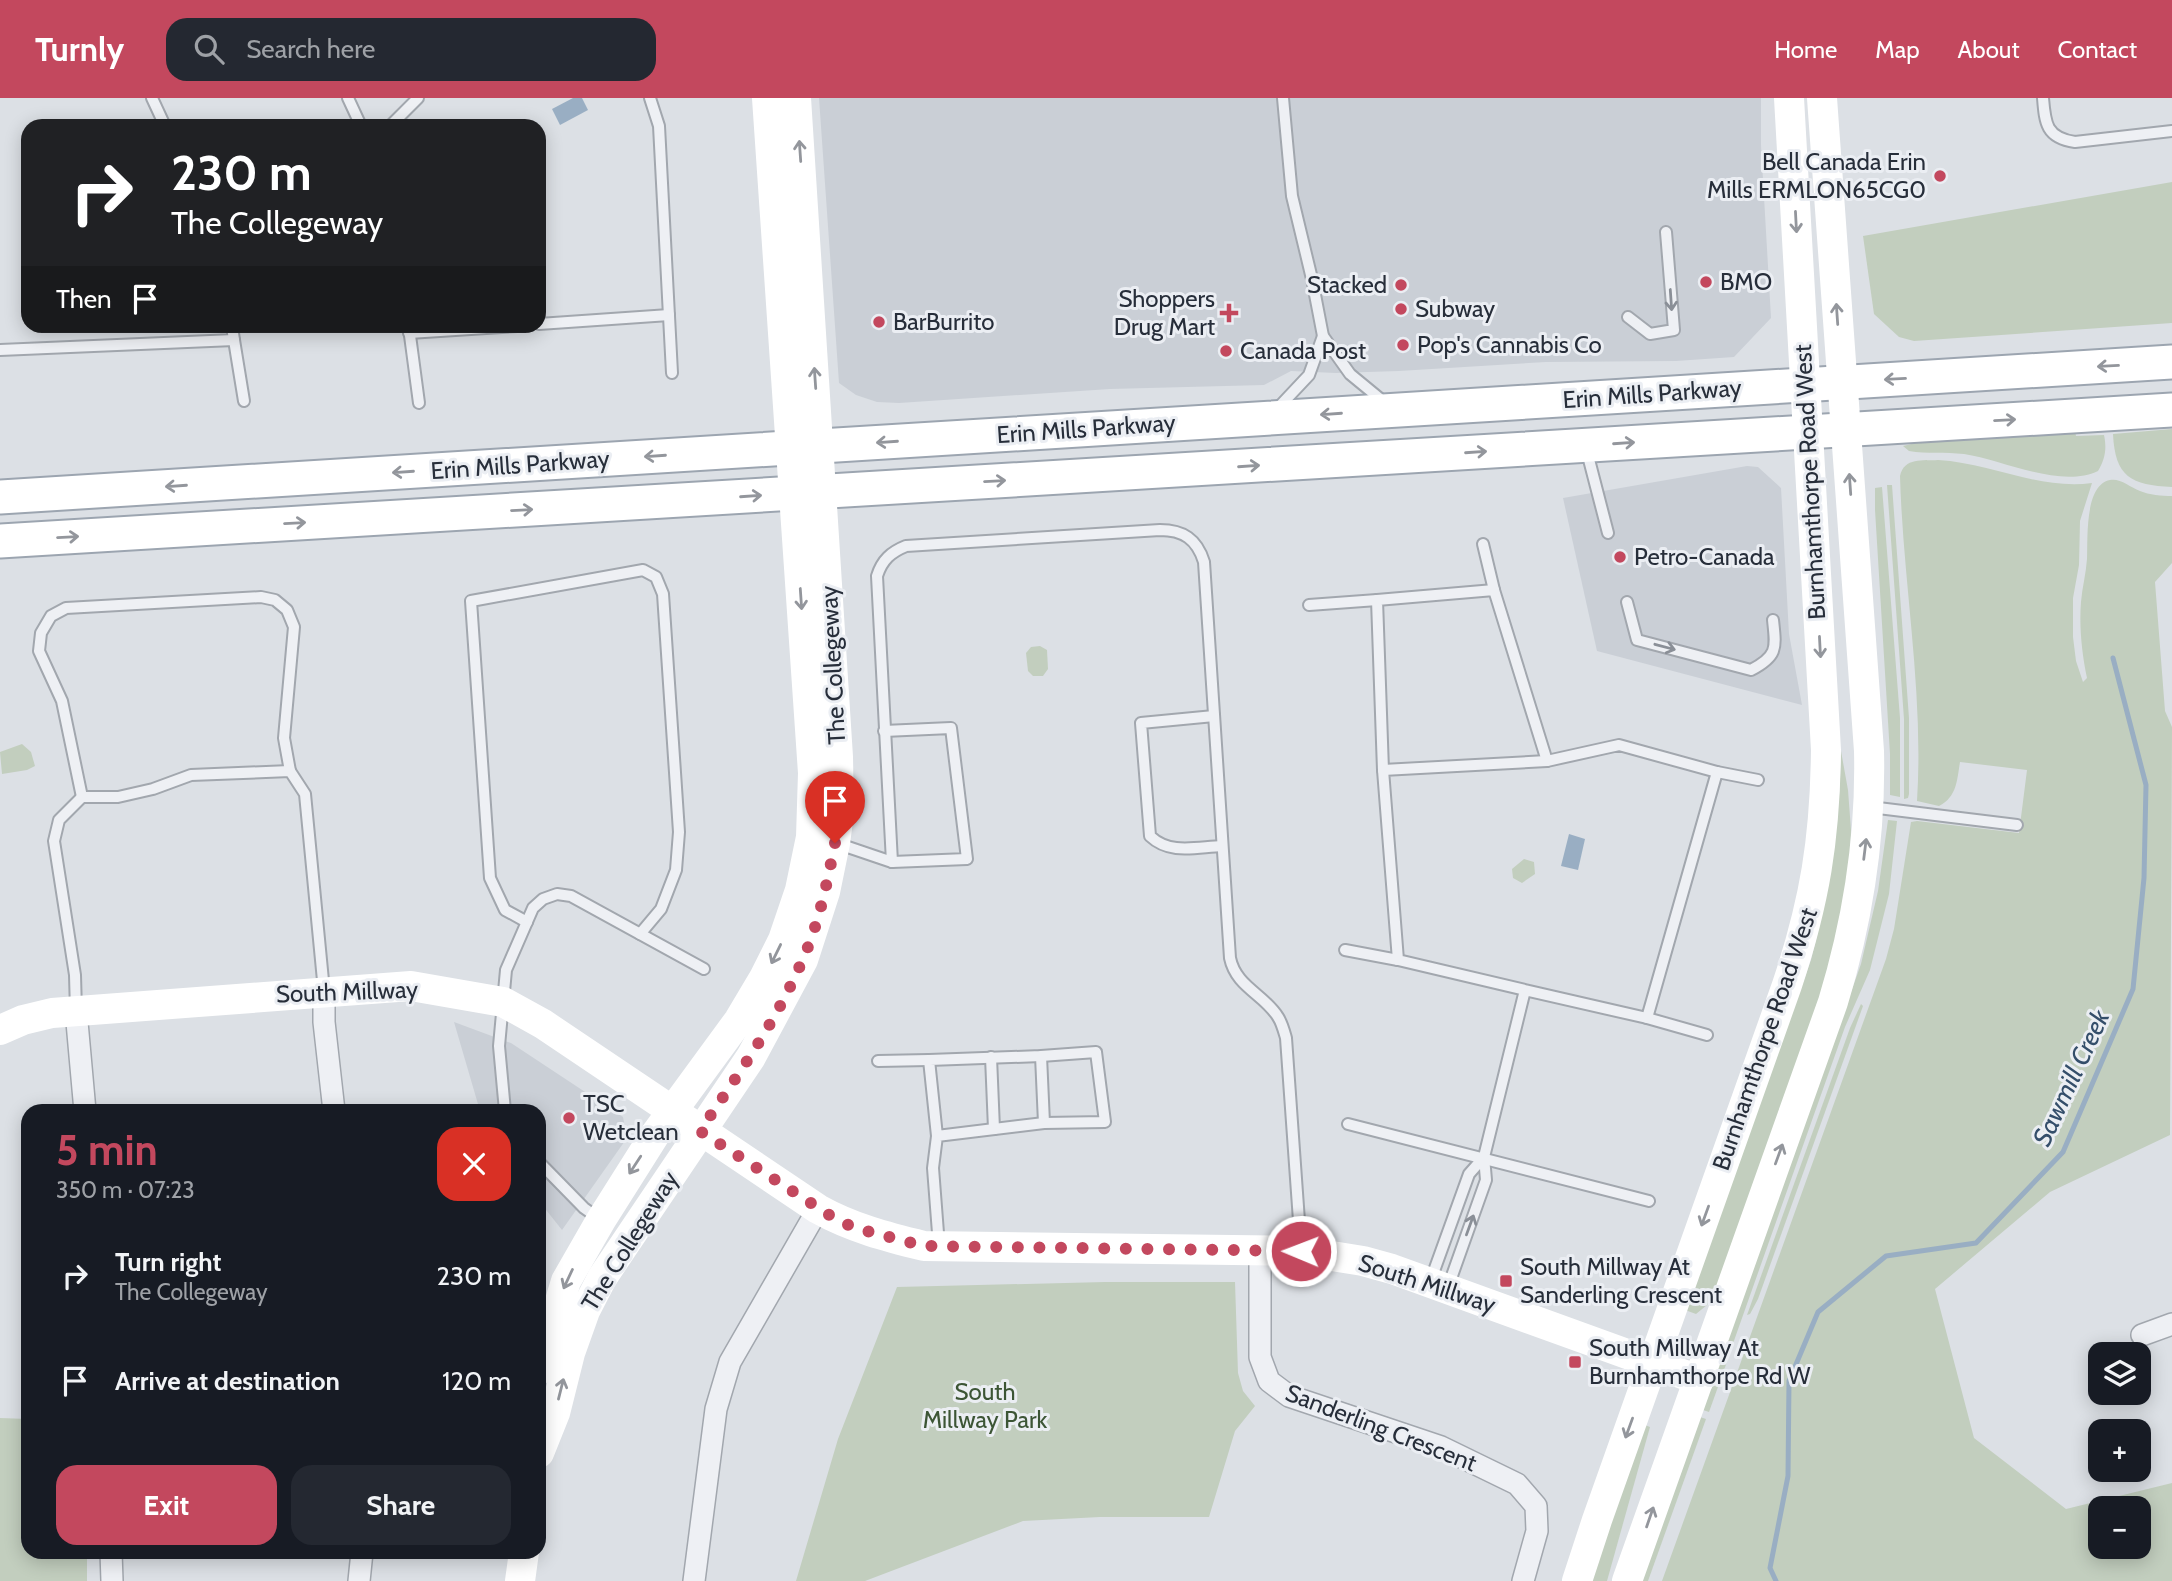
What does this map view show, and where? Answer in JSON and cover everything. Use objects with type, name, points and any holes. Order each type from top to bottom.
[{"type":"main road","name":"Erin Mills Parkway","points":[[0,497],[2159,363]]},
{"type":"main road","name":"Erin Mills Parkway","points":[[0,541],[2160,410]]},
{"type":"street","name":"The Collegeway","points":[[767,98],[805,447]]},
{"type":"street","name":"The Collegeway","points":[[546,1436],[585,1311],[602,1278],[751,1057],[803,960],[825,891],[823,840],[813,773],[796,98]]},
{"type":"street","name":"Burnhamthorpe Road West","points":[[1577,1581],[1795,961],[1818,872],[1824,824],[1826,750],[1789,98]]},
{"type":"street","name":"Burnhamthorpe Road West","points":[[1627,1581],[1841,976],[1855,917],[1869,806],[1869,751],[1822,98]]},
{"type":"street","name":"The Collegeway","points":[[546,1347],[566,1282],[601,1220],[672,1112],[739,1020],[764,978],[783,940],[800,890],[823,840]]},
{"type":"street","name":"South Millway","points":[[0,1030],[23,1020],[52,1013],[411,986],[503,1002],[543,1024],[818,1209],[840,1222],[870,1232],[924,1246],[1301,1251],[1363,1261],[1699,1380]]},
{"type":"street","points":[[324,991],[324,1022],[333,1104]]},
{"type":"street","points":[[76,1011],[84,1104]]},
{"type":"street","points":[[694,1581],[716,1409],[726,1371],[818,1209]]},
{"type":"street","name":"Sanderling Crescent","points":[[1260,1251],[1260,1357],[1269,1381],[1289,1396],[1441,1447],[1517,1484],[1536,1506],[1537,1531],[1523,1581]]},
{"type":"street","points":[[2142,1335],[2172,1324]]},
{"type":"street","points":[[111,1559],[112,1581]]},
{"type":"street","points":[[359,1581],[361,1559]]},
{"type":"street","points":[[520,1581],[523,1559]]},
{"type":"lane","points":[[152,98],[162,119]]},
{"type":"lane","points":[[348,98],[358,119]]},
{"type":"lane","points":[[397,119],[418,98]]},
{"type":"lane","points":[[650,98],[659,126],[672,373]]},
{"type":"lane","points":[[1283,98],[1292,196],[1323,336],[1350,374],[1395,410]]},
{"type":"lane","points":[[2043,98],[2045,122],[2057,137],[2066,141],[2172,131]]},
{"type":"lane","points":[[1628,317],[1650,334],[1674,330],[1666,232]]},
{"type":"lane","points":[[546,324],[668,315]]},
{"type":"lane","points":[[233,333],[244,401]]},
{"type":"lane","points":[[410,333],[419,403]]},
{"type":"lane","points":[[1268,418],[1309,375],[1323,336]]},
{"type":"lane","points":[[0,350],[234,340]]},
{"type":"lane","points":[[1585,445],[1608,533]]},
{"type":"lane","points":[[892,862],[877,576],[880,566],[896,550],[906,546],[1160,530],[1184,533],[1198,546],[1202,554],[1232,967],[1242,983],[1279,1017],[1286,1038],[1301,1251]]},
{"type":"lane","points":[[1483,544],[1494,590],[1546,761]]},
{"type":"lane","points":[[527,922],[505,910],[490,878],[471,601],[643,570],[656,577],[663,594],[679,832],[676,870],[661,909],[640,934]]},
{"type":"lane","points":[[1309,605],[1494,590]]},
{"type":"lane","points":[[82,797],[62,701],[39,651],[41,633],[51,616],[66,608],[261,597],[275,600],[287,610],[294,627],[284,737],[290,771],[305,794],[309,818],[324,991]]},
{"type":"lane","points":[[1377,600],[1383,769],[1398,960]]},
{"type":"lane","points":[[1627,602],[1637,640],[1751,670],[1768,662],[1776,643],[1773,620]]},
{"type":"lane","points":[[1214,716],[1141,723],[1150,836],[1160,845],[1172,849],[1222,846]]},
{"type":"lane","points":[[823,840],[892,862],[967,859],[951,729],[884,732]]},
{"type":"lane","points":[[1383,769],[1546,761],[1619,745],[1717,772],[1758,780]]},
{"type":"lane","points":[[76,1011],[75,975],[54,841],[59,820],[82,797],[118,797],[153,789],[191,775],[290,771]]},
{"type":"lane","points":[[1647,1018],[1717,772]]},
{"type":"lane","points":[[1869,806],[2017,825]]},
{"type":"lane","points":[[504,1104],[499,1046],[506,970],[533,908],[543,899],[557,894],[571,896],[704,970]]},
{"type":"lane","points":[[1345,950],[1647,1018],[1707,1035]]},
{"type":"lane","points":[[1438,1286],[1486,1180],[1484,1157],[1525,990]]},
{"type":"lane","points":[[877,1061],[1096,1052],[1105,1122],[1044,1124],[937,1136]]},
{"type":"lane","points":[[1041,1056],[1044,1124]]},
{"type":"lane","points":[[991,1057],[994,1129]]},
{"type":"lane","points":[[929,1060],[937,1136],[933,1168],[939,1246]]},
{"type":"lane","points":[[1348,1124],[1649,1201]]},
{"type":"lane","points":[[1438,1286],[1469,1174],[1484,1157]]},
{"type":"lane","points":[[546,1169],[584,1208],[601,1220]]},
{"type":"shaded area","points":[[819,98],[1761,98],[1761,145],[1771,318],[1734,357],[1676,361],[1546,362],[1336,373],[1291,371],[1264,385],[1110,389],[899,403],[877,402],[856,395],[839,383]]},
{"type":"shaded area","points":[[1747,466],[1758,467],[1781,488],[1789,634],[1802,705],[1597,651],[1563,498]]},
{"type":"shaded area","points":[[454,1022],[511,1043],[623,1117],[627,1138],[562,1230],[546,1210],[546,1104],[478,1104]]},
{"type":"green space","points":[[2172,182],[2172,323],[1914,341],[1899,337],[1874,314],[1863,236]]},
{"type":"green space","points":[[2172,429],[2172,487],[2146,484],[2128,476],[2117,460],[2113,434]]},
{"type":"green space","points":[[2075,430],[2076,436],[2104,435],[2105,454],[2098,471],[2083,476],[2049,475],[1980,457],[1909,451],[1903,446],[1920,442]]},
{"type":"green space","points":[[1920,460],[1957,462],[2053,483],[2092,483],[2080,521],[2079,565],[2073,598],[2073,637],[2076,661],[2083,682],[2087,678],[2081,640],[2081,602],[2089,514],[2096,492],[2102,484],[2114,480],[2147,493],[2172,496],[2172,563],[2155,582],[2165,711],[2172,727],[2170,1135],[2050,1192],[1935,1289],[1974,1438],[2066,1509],[2088,1504],[2088,1559],[2151,1559],[2151,1496],[2119,1496],[2172,1483],[2172,1581],[1662,1581],[1886,959],[1894,929],[1911,822],[2019,833],[2027,770],[1960,762],[1953,793],[1945,802],[1939,806],[1917,801],[1918,719],[1900,476],[1906,466]]},
{"type":"green space","points":[[1887,485],[1892,485],[1909,718],[1909,794],[1908,798],[1904,799],[1904,719]]},
{"type":"green space","points":[[1882,487],[1900,718],[1900,797],[1890,795],[1890,754],[1875,510],[1875,488]]},
{"type":"green space","points":[[1040,646],[1047,650],[1048,669],[1043,676],[1033,676],[1028,671],[1026,653],[1031,647]]},
{"type":"green space","points":[[22,744],[31,752],[35,766],[2,774],[0,752]]},
{"type":"green space","points":[[1841,751],[1848,790],[1850,863],[1831,965],[1715,1293],[1707,1305],[1696,1314],[1685,1310],[1811,960],[1832,857]]},
{"type":"green space","points":[[1888,820],[1897,821],[1889,894],[1870,970],[1845,1027],[1730,1352],[1724,1350],[1861,964],[1878,891]]},
{"type":"green space","points":[[1524,859],[1534,862],[1535,874],[1522,883],[1513,878],[1512,869]]},
{"type":"green space","points":[[1861,1004],[1863,1006],[1758,1299],[1747,1315],[1850,1028]]},
{"type":"green space","name":"South Millway Park","points":[[1235,1282],[1238,1373],[1243,1391],[1255,1406],[1235,1431],[1209,1517],[1100,1517],[1023,1521],[865,1581],[796,1581],[838,1439],[897,1287]]},
{"type":"green space","points":[[1721,1357],[1728,1359],[1709,1412],[1703,1410]]},
{"type":"green space","points":[[1700,1417],[1706,1419],[1648,1581],[1642,1581]]},
{"type":"green space","points":[[0,1418],[21,1419],[21,1559],[87,1559],[87,1581],[0,1581]]},
{"type":"green space","points":[[1645,1425],[1650,1427],[1607,1581],[1591,1581]]},
{"type":"water","points":[[573,98],[582,98],[588,110],[560,125],[552,109]]},
{"type":"water","points":[[1569,834],[1585,839],[1578,870],[1561,866]]},
{"type":"waterway","name":"Sawmill Creek","points":[[1776,1581],[1770,1568],[1788,1476],[1789,1381],[1818,1312],[1886,1256],[1976,1243],[2063,1152],[2133,989],[2144,878],[2146,785],[2113,658]]},
{"type":"place","name":"Bell Canada Erin Mills ERMLON65CG0","points":[[1940,176]]},
{"type":"place","name":"BMO","points":[[1706,282]]},
{"type":"place","name":"Stacked","points":[[1401,285]]},
{"type":"place","name":"Subway","points":[[1401,309]]},
{"type":"place","name":"Shoppers Drug Mart","points":[[1229,313]]},
{"type":"place","name":"BarBurrito","points":[[879,322]]},
{"type":"place","name":"Pop's Cannabis Co","points":[[1403,345]]},
{"type":"place","name":"Canada Post","points":[[1226,351]]},
{"type":"place","name":"Petro-Canada","points":[[1620,557]]},
{"type":"place","name":"TSC Wetclean","points":[[569,1118]]},
{"type":"place","name":"South Millway At Sanderling Crescent","points":[[1506,1281]]},
{"type":"place","name":"South Millway At Burnhamthorpe Rd W","points":[[1575,1362]]},
{"type":"route","points":[[835,843],[825,891],[803,960],[751,1057],[700,1131],[840,1222],[924,1246],[1301,1251]]}]
